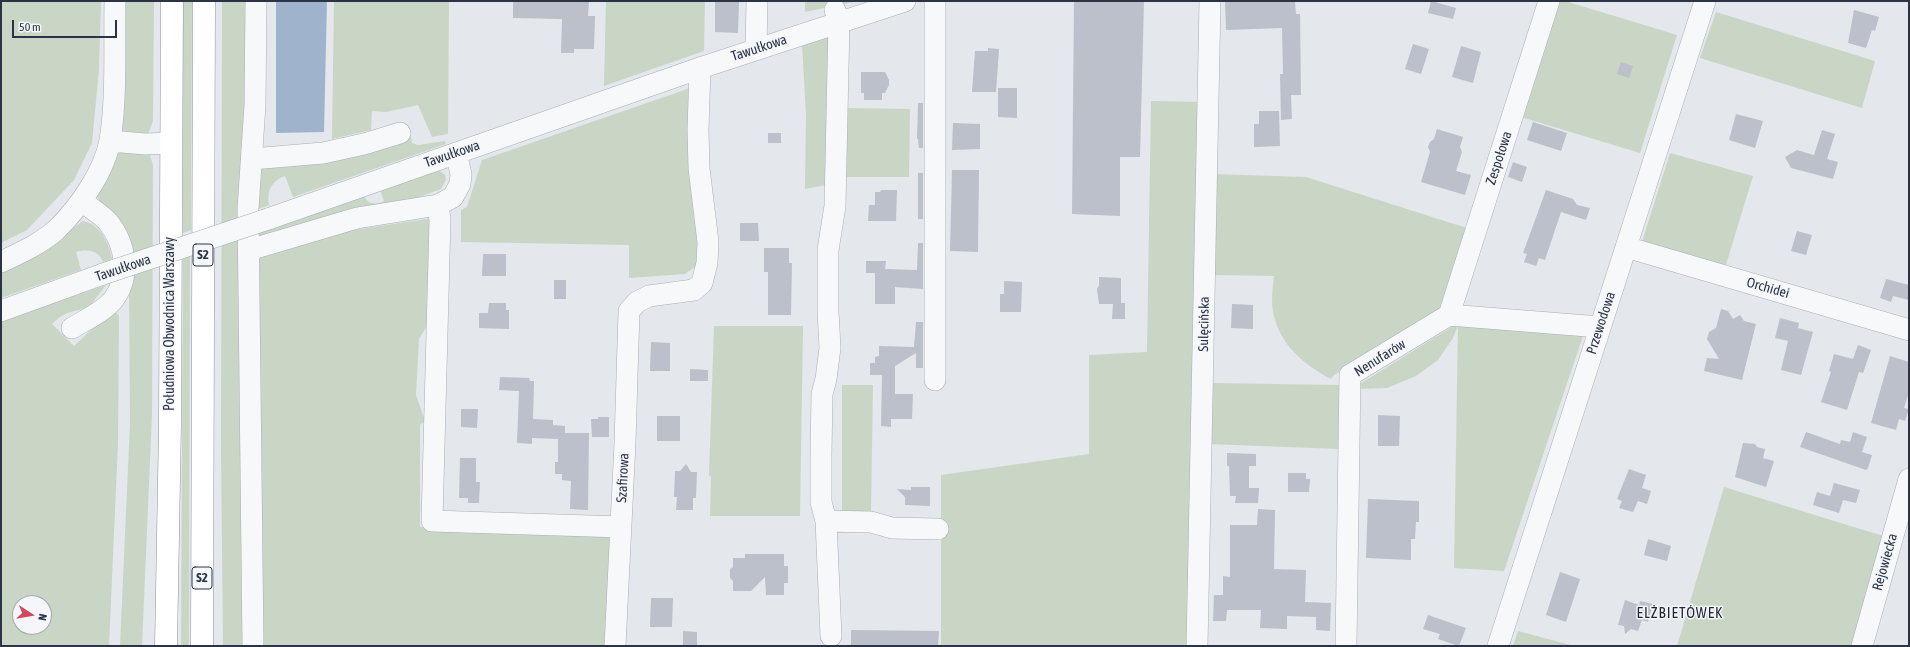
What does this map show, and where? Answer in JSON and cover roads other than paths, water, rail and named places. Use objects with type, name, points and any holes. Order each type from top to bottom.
[{"type":"highway","name":"Południowa Obwodnica Warszawy","points":[[166,646],[170,417],[172,1]]},
{"type":"highway","name":"S2","points":[[202,646],[204,1]]},
{"type":"street","points":[[1,262],[28,249],[55,230],[82,201],[98,174],[110,141],[115,1]]},
{"type":"street","points":[[253,646],[248,194],[252,159],[255,105],[256,1]]},
{"type":"street","points":[[756,49],[757,1]]},
{"type":"street","name":"Tawułkowa","points":[[1,311],[103,274],[268,219],[756,49],[837,15],[905,1]]},
{"type":"street","points":[[935,1],[935,380]]},
{"type":"street","name":"Sulęcińska","points":[[1197,646],[1210,1]]},
{"type":"street","name":"Zespołowa","points":[[1449,315],[1549,1]]},
{"type":"street","name":"Przewodowa","points":[[1498,646],[1705,1]]},
{"type":"street","points":[[831,636],[826,521],[821,502],[822,394],[826,379],[830,348],[828,311],[828,250],[835,206],[837,15]]},
{"type":"street","name":"Szafirowa","points":[[615,646],[625,443],[629,311],[637,302],[649,296],[694,290],[702,283],[707,263],[708,242],[699,168],[698,130],[700,68]]},
{"type":"street","points":[[252,159],[323,153],[364,144],[400,133]]},
{"type":"street","points":[[110,141],[145,144],[171,143]]},
{"type":"street","points":[[249,250],[357,218],[438,205],[453,197],[460,184],[461,174],[456,153]]},
{"type":"street","points":[[72,328],[102,310],[113,300],[124,274],[123,255],[118,237],[107,221],[82,201]]},
{"type":"street","points":[[438,205],[440,220],[432,521],[621,527]]},
{"type":"street","name":"Orchidei","points":[[1626,247],[1909,330]]},
{"type":"street","points":[[1449,315],[1600,327]]},
{"type":"street","name":"Nenufarów","points":[[1346,646],[1350,375],[1449,315]]},
{"type":"street","name":"Rejowiecka","points":[[1862,646],[1909,479]]},
{"type":"street","points":[[826,521],[871,522],[892,528],[938,529]]},
{"type":"water","points":[[276,1],[327,1],[324,132],[276,133]]},
{"type":"district","name":"ELŻBIETÓWEK","points":[[1680,613]]}]
